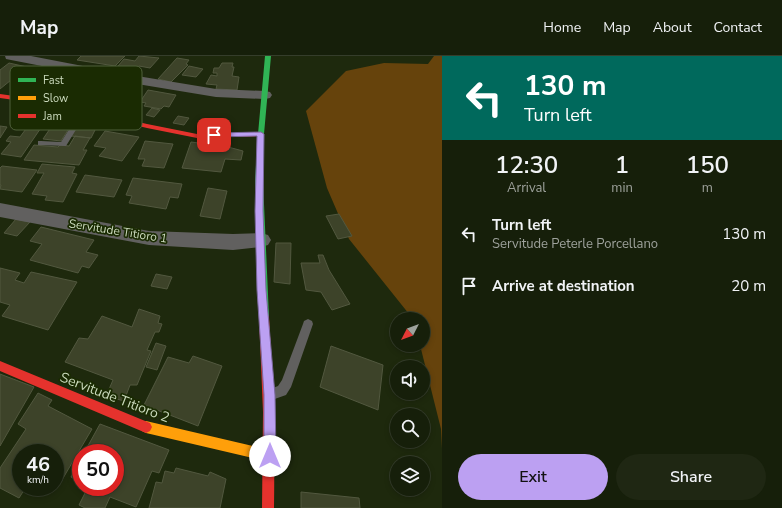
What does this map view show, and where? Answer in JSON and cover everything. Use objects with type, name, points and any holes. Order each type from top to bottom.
[{"type":"main road","points":[[268,56],[261,134],[259,181],[262,290],[269,395],[270,456],[268,508]]},
{"type":"main road","points":[[0,96],[10,97]]},
{"type":"main road","points":[[142,125],[199,136],[261,134]]},
{"type":"main road","name":"Servitude Titioro 2","points":[[0,366],[152,429],[270,456]]},
{"type":"street","points":[[11,56],[65,66]]},
{"type":"street","points":[[142,80],[216,92],[264,95]]},
{"type":"street","name":"Servitude Titioro 1","points":[[0,210],[149,238],[233,242],[260,240]]},
{"type":"lane","points":[[41,143],[63,144],[72,130]]},
{"type":"lane","points":[[269,395],[282,391],[287,383],[308,324]]},
{"type":"shaded area","points":[[434,56],[442,56],[442,449],[441,429],[430,385],[430,360],[424,360],[422,352],[430,352],[430,312],[407,312],[349,239],[327,188],[306,111],[346,71],[384,63],[428,64]]},
{"type":"building","points":[[81,56],[125,56],[115,66],[77,60]]},
{"type":"building","points":[[139,56],[159,58],[150,68],[142,66],[118,66],[124,59],[135,61]]},
{"type":"building","points":[[177,58],[189,60],[186,64],[188,65],[171,82],[158,79]]},
{"type":"building","points":[[9,63],[22,66],[10,66],[10,81],[0,89],[0,70]]},
{"type":"building","points":[[222,63],[233,63],[232,67],[234,67],[232,76],[239,77],[237,90],[216,89],[217,85],[206,84],[211,75],[217,76],[217,73],[213,73],[214,68],[219,68]]},
{"type":"building","points":[[189,66],[203,69],[196,77],[182,75]]},
{"type":"building","points":[[148,90],[176,95],[169,107],[164,106],[161,109],[144,106],[146,103],[142,102],[142,99]]},
{"type":"building","points":[[152,108],[160,110],[154,117],[146,115]]},
{"type":"building","points":[[178,116],[189,118],[184,125],[173,123]]},
{"type":"building","points":[[0,126],[7,127],[0,138]]},
{"type":"building","points":[[25,130],[39,130],[21,157],[1,154],[11,142],[6,141],[10,136],[20,137]]},
{"type":"building","points":[[49,130],[68,130],[61,141],[43,139]]},
{"type":"building","points":[[75,130],[95,130],[91,138],[71,136]]},
{"type":"building","points":[[105,131],[139,137],[122,161],[99,156],[106,148],[94,146]]},
{"type":"building","points":[[75,136],[90,138],[83,150],[87,150],[79,165],[24,160],[34,145],[58,147],[60,145],[69,146]]},
{"type":"building","points":[[145,141],[173,144],[164,168],[142,166],[145,159],[138,159]]},
{"type":"building","points":[[191,142],[222,146],[222,148],[227,149],[228,147],[243,151],[241,160],[225,159],[221,172],[182,168]]},
{"type":"building","points":[[42,164],[75,167],[72,173],[77,174],[63,202],[45,200],[47,196],[32,194],[44,173],[37,173]]},
{"type":"building","points":[[2,166],[37,170],[22,192],[0,189],[0,168]]},
{"type":"building","points":[[85,175],[122,180],[114,197],[76,192]]},
{"type":"building","points":[[133,178],[182,184],[178,198],[170,197],[166,209],[129,203],[132,196],[126,195]]},
{"type":"building","points":[[208,188],[227,191],[220,219],[200,216]]},
{"type":"building","points":[[339,214],[352,236],[338,239],[326,216]]},
{"type":"building","points":[[16,219],[30,222],[17,236],[4,233]]},
{"type":"building","points":[[41,227],[94,240],[86,252],[98,255],[89,268],[82,266],[78,273],[30,260],[42,244],[30,241]]},
{"type":"building","points":[[276,243],[291,243],[290,284],[274,282]]},
{"type":"building","points":[[318,255],[323,255],[329,270],[350,304],[332,310],[321,292],[306,290],[301,263],[320,263]]},
{"type":"building","points":[[0,268],[20,273],[15,280],[24,283],[31,272],[77,282],[48,330],[2,316],[10,305],[0,302]]},
{"type":"building","points":[[156,274],[172,277],[167,289],[151,286]]},
{"type":"building","points":[[139,309],[160,316],[158,323],[162,324],[159,332],[155,332],[147,350],[151,351],[137,385],[130,385],[124,401],[106,396],[113,380],[65,362],[79,338],[88,339],[102,316],[132,327]]},
{"type":"building","points":[[156,343],[166,346],[157,370],[146,367]]},
{"type":"building","points":[[331,346],[383,365],[378,410],[320,387]]},
{"type":"building","points":[[193,356],[222,366],[198,426],[144,405],[168,357],[189,363]]},
{"type":"building","points":[[0,374],[34,387],[0,446]]},
{"type":"building","points":[[38,393],[52,400],[48,406],[92,429],[83,444],[72,444],[72,463],[64,477],[64,444],[16,444],[26,429],[18,424]]},
{"type":"building","points":[[100,424],[169,450],[159,473],[152,471],[136,507],[110,497],[105,508],[85,508],[79,505],[84,496],[124,496],[124,444],[89,444]]},
{"type":"building","points":[[12,450],[12,494],[0,488],[0,468]]},
{"type":"building","points":[[176,468],[208,476],[210,472],[226,479],[220,508],[149,508],[156,482],[162,483],[165,471],[174,473]]},
{"type":"building","points":[[301,492],[359,498],[360,508],[301,508]]},
{"type":"traffic: fast","points":[[264,317],[259,181],[261,134],[268,56]]},
{"type":"traffic: slow","points":[[146,427],[270,456]]},
{"type":"traffic: jam","points":[[0,96],[10,97]]},
{"type":"traffic: jam","points":[[142,125],[197,136],[261,134]]},
{"type":"traffic: jam","points":[[264,317],[268,412],[268,508]]},
{"type":"traffic: jam","points":[[0,366],[146,427]]},
{"type":"route","points":[[214,135],[261,134],[259,211],[262,290],[269,395],[270,456]]}]
